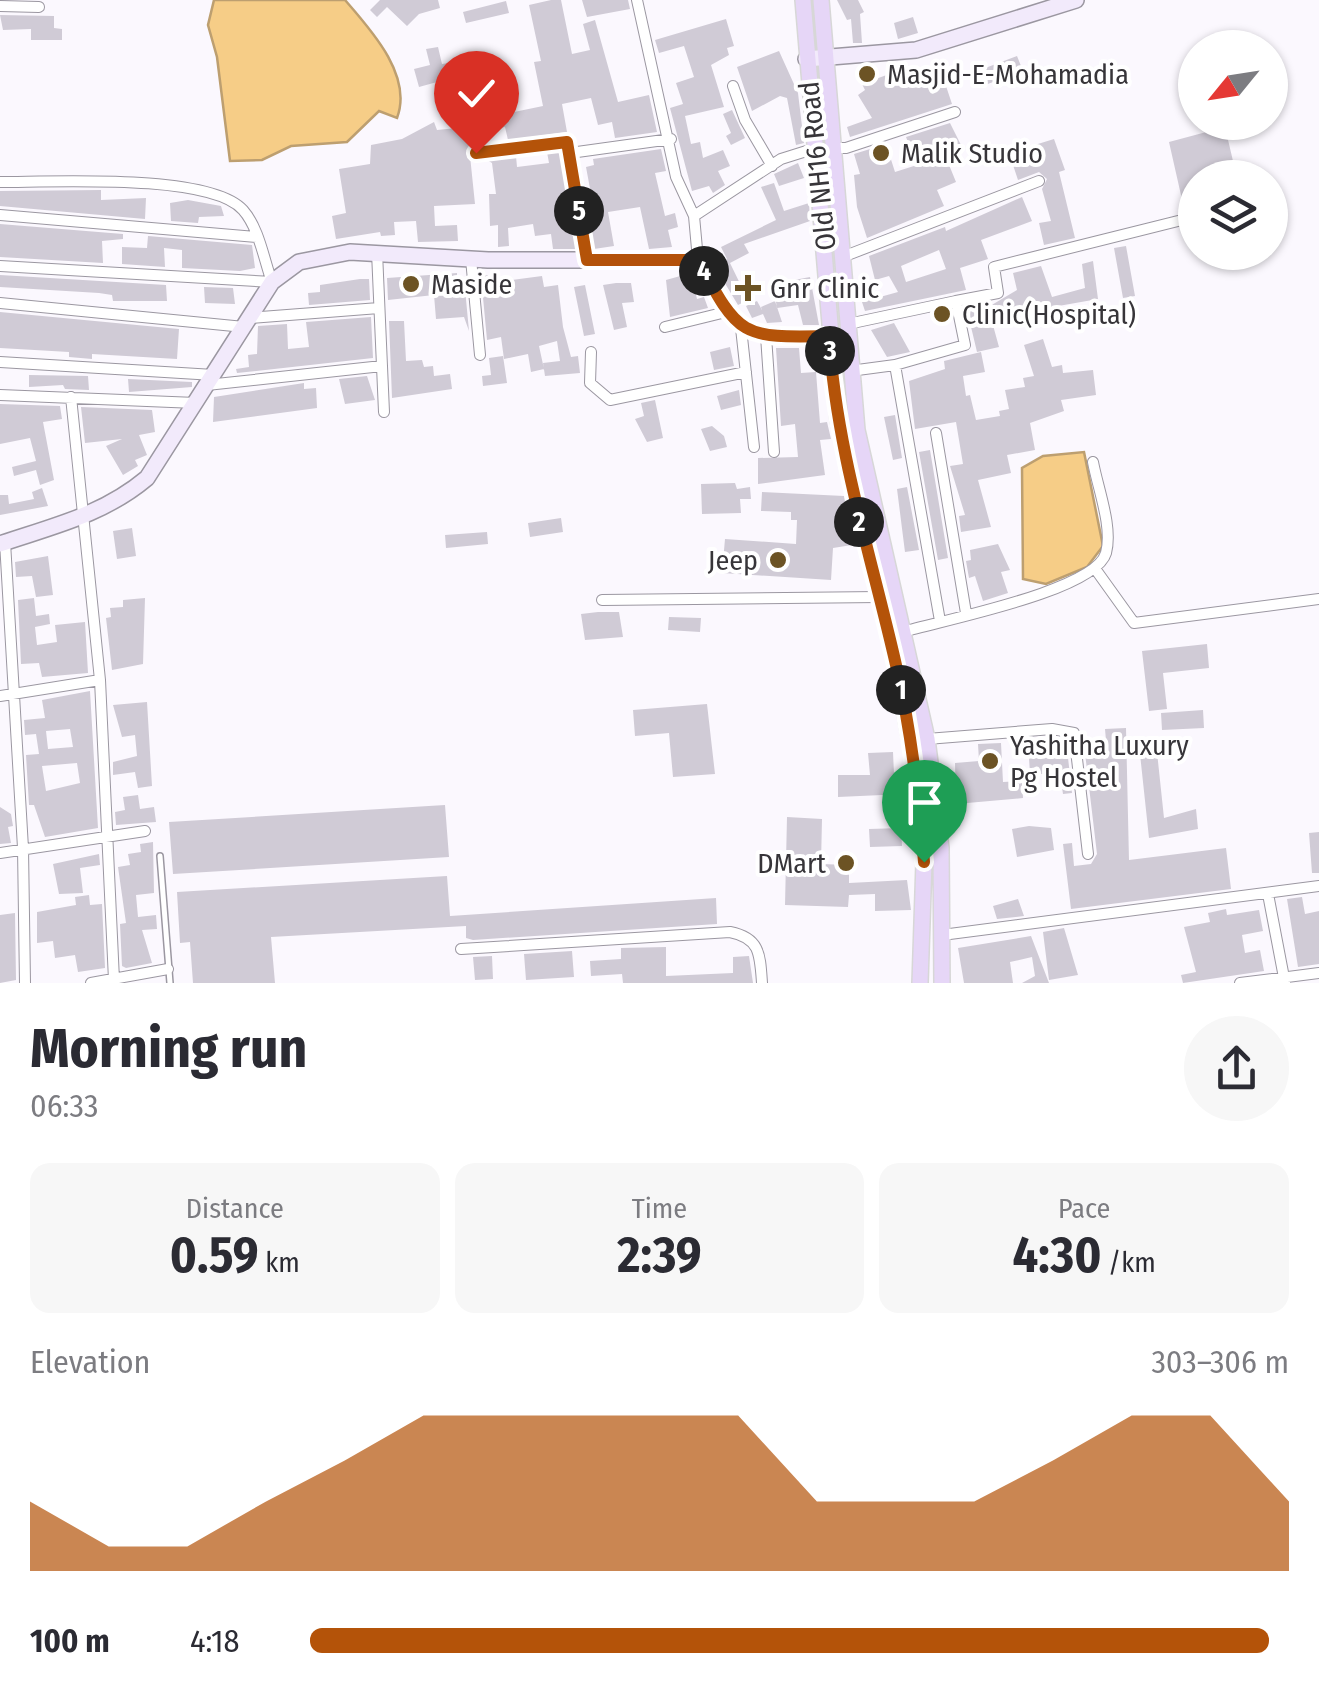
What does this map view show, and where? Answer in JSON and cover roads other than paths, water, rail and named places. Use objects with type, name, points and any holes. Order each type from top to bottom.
[{"type":"main road","name":"Old NH16 Road","points":[[804,0],[806,59],[846,256],[850,371],[871,505],[927,739],[940,848],[942,983]]},
{"type":"main road","name":"Old NH16 Road","points":[[821,0],[826,60],[829,336],[844,459],[879,597],[918,786],[924,862],[920,983]]},
{"type":"street","points":[[637,0],[672,139],[676,176],[694,216],[698,260],[726,312],[741,328],[766,336],[829,336]]},
{"type":"street","points":[[806,59],[916,50],[1076,0]]},
{"type":"street","points":[[0,6],[39,7]]},
{"type":"street","points":[[733,86],[745,120],[772,166]]},
{"type":"street","points":[[694,216],[772,166],[824,148],[846,148],[955,112]]},
{"type":"street","points":[[570,153],[672,139]]},
{"type":"street","points":[[476,153],[567,142],[587,260]]},
{"type":"street","points":[[846,256],[1039,181]]},
{"type":"street","points":[[0,182],[138,183],[215,193],[233,200],[247,214],[272,282]]},
{"type":"street","points":[[0,215],[256,237]]},
{"type":"street","points":[[848,324],[998,293],[994,267],[1178,221]]},
{"type":"street","points":[[25,983],[23,848],[2,543],[82,519],[122,499],[147,478],[272,282],[318,256],[377,252],[470,259],[698,260]]},
{"type":"street","points":[[377,252],[384,412]]},
{"type":"street","points":[[470,259],[480,355]]},
{"type":"street","points":[[0,266],[272,282]]},
{"type":"street","points":[[850,371],[895,365],[965,345],[956,301]]},
{"type":"street","points":[[0,303],[246,323],[379,308]]},
{"type":"street","points":[[664,327],[726,312]]},
{"type":"street","points":[[741,328],[754,447]]},
{"type":"street","points":[[766,336],[774,452]]},
{"type":"street","points":[[591,352],[590,384],[610,400],[746,372]]},
{"type":"street","points":[[0,362],[211,380],[382,366]]},
{"type":"street","points":[[895,365],[940,621]]},
{"type":"street","points":[[0,395],[196,403]]},
{"type":"street","points":[[71,397],[100,680],[114,980]]},
{"type":"street","points":[[936,433],[966,614]]},
{"type":"street","points":[[903,632],[1052,590],[1096,570],[1105,556],[1107,539],[1093,462]]},
{"type":"street","points":[[1096,570],[1128,617],[1144,624],[1319,599]]},
{"type":"street","points":[[602,600],[879,597]]},
{"type":"street","points":[[0,696],[100,680]]},
{"type":"street","points":[[927,739],[1052,729],[1074,733],[1088,854]]},
{"type":"street","points":[[0,853],[145,831]]},
{"type":"street","points":[[942,935],[1319,886]]},
{"type":"street","points":[[1268,894],[1284,981]]},
{"type":"street","points":[[461,949],[730,932],[749,936],[756,943],[762,983]]},
{"type":"street","points":[[91,983],[168,968]]},
{"type":"street","points":[[1240,983],[1284,981],[1319,973]]},
{"type":"lane","points":[[160,856],[170,983]]},
{"type":"place","name":"Masjid-E-Mohamadia","points":[[867,74]]},
{"type":"place","name":"Malik Studio","points":[[881,153]]},
{"type":"place","name":"Maside","points":[[411,284]]},
{"type":"place","name":"Gnr Clinic","points":[[748,288]]},
{"type":"place","name":"Clinic(Hospital)","points":[[942,314]]},
{"type":"place","name":"Jeep","points":[[778,560]]},
{"type":"place","name":"Yashitha Luxury Pg Hostel","points":[[990,761]]},
{"type":"place","name":"DMart","points":[[846,863]]}]
